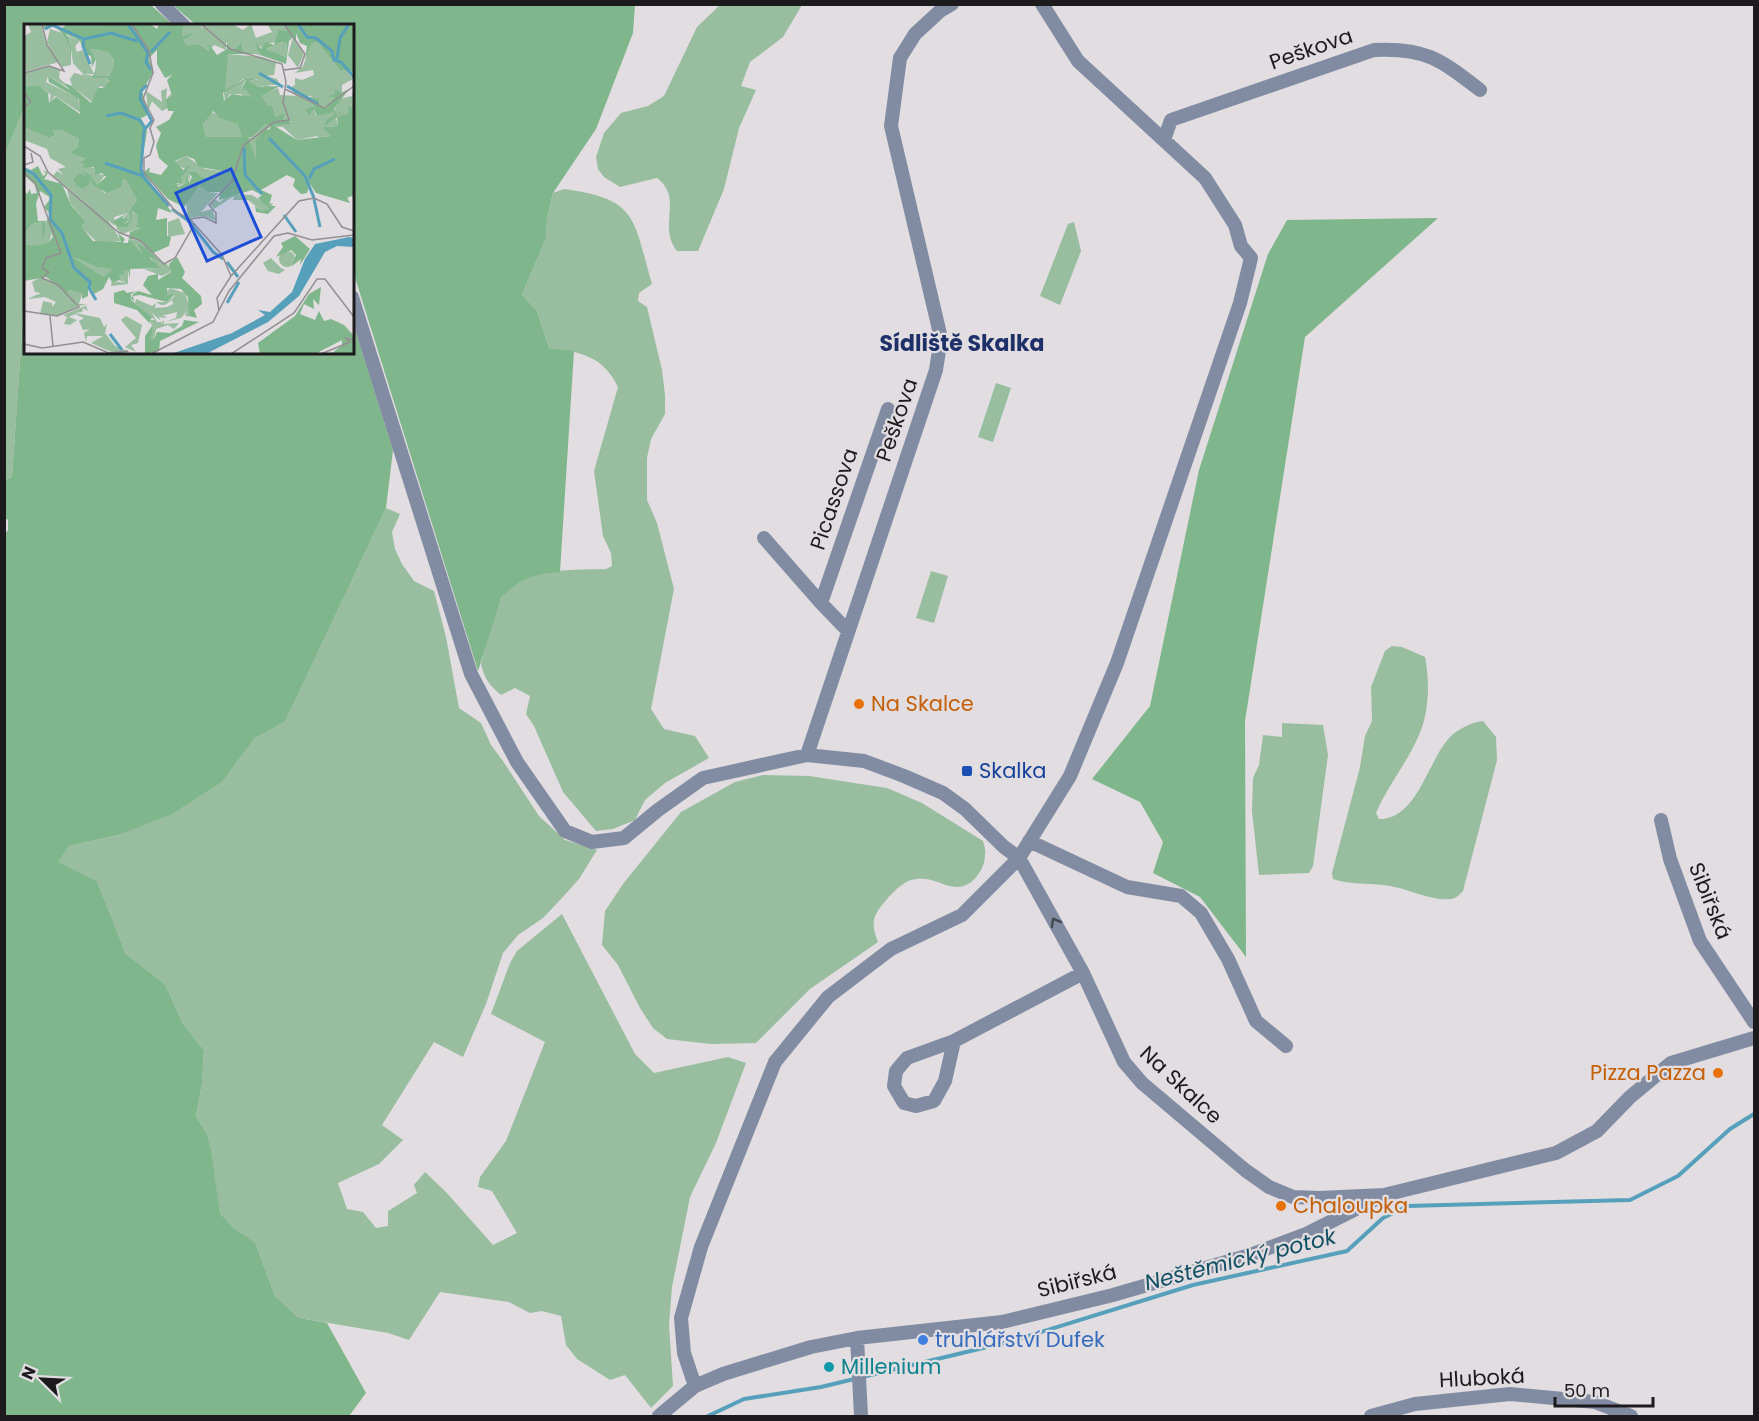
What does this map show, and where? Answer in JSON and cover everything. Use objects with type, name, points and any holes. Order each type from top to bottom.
[{"type":"street","points":[[162,4],[182,24]]},
{"type":"street","name":"Peškova","points":[[807,755],[937,362],[941,338],[891,126],[900,58],[915,34],[940,11],[952,4]]},
{"type":"street","points":[[695,1386],[684,1353],[681,1318],[701,1247],[775,1062],[828,997],[891,949],[962,915],[1019,858],[1070,776],[1117,663],[1240,303],[1251,258],[1241,246],[1235,225],[1205,178],[1078,60],[1042,4]]},
{"type":"street","name":"Peškova","points":[[1164,140],[1172,120],[1374,50],[1397,49],[1416,52],[1445,63],[1480,90]]},
{"type":"street","points":[[354,303],[471,674],[517,762],[565,831],[592,842],[624,838],[657,810],[703,778],[807,755],[864,761],[943,793],[965,808],[1004,847],[1019,858]]},
{"type":"street","name":"Picassova","points":[[821,603],[888,410]]},
{"type":"street","name":"Picassova","points":[[764,538],[848,630]]},
{"type":"street","name":"Sibiřská","points":[[1661,820],[1670,859],[1700,941],[1755,1022]]},
{"type":"street","points":[[1029,841],[1127,886],[1181,896],[1201,913],[1228,959],[1256,1021],[1286,1046]]},
{"type":"street","name":"Na Skalce","points":[[1019,858],[1083,973],[1124,1062],[1142,1083],[1245,1170],[1269,1187],[1293,1197],[1384,1195]]},
{"type":"street","points":[[954,1041],[945,1081],[934,1101],[916,1106],[904,1102],[894,1086],[896,1071],[907,1058],[954,1041],[1083,973]]},
{"type":"street","name":"Sibiřská","points":[[659,1416],[695,1386],[723,1374],[811,1347],[857,1338],[1002,1322],[1113,1294],[1250,1256],[1306,1234],[1384,1195],[1556,1153],[1597,1131],[1630,1098],[1671,1064],[1755,1038]]},
{"type":"street","points":[[857,1338],[861,1416]]},
{"type":"street","name":"Hluboká","points":[[1371,1416],[1414,1404],[1510,1394],[1595,1402],[1631,1416]]},
{"type":"green space","points":[[5,4],[151,5],[172,24],[24,24],[24,108],[5,154]]},
{"type":"green space","points":[[173,5],[635,5],[633,33],[596,129],[553,193],[547,218],[546,238],[522,295],[537,311],[549,348],[574,351],[560,572],[528,578],[507,591],[501,598],[478,671],[354,274],[354,24],[195,24]]},
{"type":"green space","points":[[720,5],[802,5],[783,37],[750,62],[741,86],[756,90],[739,128],[724,189],[698,251],[677,251],[669,232],[670,203],[665,186],[657,178],[620,187],[604,177],[598,169],[596,157],[604,133],[621,113],[648,106],[664,96],[697,27]]},
{"type":"green space","points":[[24,108],[24,303],[12,477],[4,480],[5,154]]},
{"type":"green space","points":[[564,189],[589,193],[620,206],[636,228],[652,284],[639,293],[638,301],[647,307],[662,370],[665,414],[651,439],[647,458],[647,500],[657,523],[674,589],[651,709],[664,729],[695,736],[709,758],[665,783],[645,800],[635,820],[613,829],[596,831],[563,792],[534,726],[526,714],[530,696],[515,688],[501,695],[488,681],[481,664],[496,610],[502,597],[511,587],[535,575],[565,570],[606,569],[612,566],[611,553],[603,536],[594,471],[618,387],[605,368],[590,357],[549,348],[537,311],[522,295],[546,238],[547,218],[553,193]]},
{"type":"green space","points":[[1438,218],[1305,337],[1245,721],[1246,957],[1200,897],[1153,873],[1163,842],[1140,802],[1092,779],[1150,706],[1199,470],[1268,254],[1287,220]]},
{"type":"green space","points":[[1074,222],[1081,251],[1060,305],[1040,296],[1068,224]]},
{"type":"green space","points":[[24,303],[24,354],[354,354],[354,326],[393,450],[386,508],[285,722],[255,738],[223,781],[172,814],[118,835],[69,846],[58,862],[97,881],[126,954],[165,984],[183,1024],[204,1050],[202,1084],[196,1116],[207,1134],[220,1213],[235,1229],[255,1242],[275,1296],[299,1318],[327,1323],[366,1393],[349,1416],[5,1416],[4,535],[8,530],[8,520],[5,518],[4,480],[12,477]]},
{"type":"green space","points":[[996,383],[1011,388],[993,442],[978,437]]},
{"type":"green space","points":[[386,508],[400,514],[392,532],[395,549],[402,564],[414,581],[434,591],[446,637],[459,708],[481,723],[491,745],[539,816],[565,840],[597,850],[579,879],[561,899],[543,918],[518,935],[503,953],[486,1004],[463,1057],[434,1042],[382,1125],[403,1140],[379,1164],[338,1183],[347,1209],[363,1212],[376,1228],[388,1226],[388,1211],[417,1193],[414,1185],[425,1172],[493,1245],[517,1233],[492,1191],[478,1187],[480,1177],[506,1141],[545,1042],[491,1014],[510,963],[517,951],[562,914],[635,1054],[654,1073],[728,1057],[746,1063],[716,1143],[690,1197],[672,1287],[669,1325],[673,1386],[651,1408],[625,1375],[610,1380],[577,1359],[566,1345],[561,1316],[542,1311],[530,1313],[509,1302],[440,1292],[409,1340],[388,1333],[299,1318],[275,1296],[255,1242],[235,1229],[220,1213],[207,1134],[196,1116],[202,1084],[204,1050],[183,1024],[165,984],[126,954],[97,881],[57,862],[69,846],[118,835],[223,781],[255,738],[285,722]]},
{"type":"green space","points":[[931,571],[948,576],[934,623],[916,618]]},
{"type":"green space","points":[[1392,646],[1402,647],[1425,657],[1428,697],[1419,735],[1376,813],[1379,819],[1392,817],[1412,800],[1442,747],[1457,731],[1470,724],[1483,721],[1496,737],[1497,760],[1463,891],[1453,899],[1437,899],[1387,886],[1333,879],[1332,873],[1360,767],[1365,736],[1372,721],[1371,687],[1385,651]]},
{"type":"green space","points":[[1282,723],[1323,725],[1328,755],[1313,866],[1309,873],[1259,875],[1252,811],[1253,778],[1259,765],[1263,735],[1282,737]]},
{"type":"green space","points":[[763,775],[809,776],[887,788],[922,803],[983,841],[985,853],[983,866],[973,881],[963,886],[957,887],[918,879],[899,887],[879,909],[875,918],[874,927],[878,942],[810,989],[756,1043],[711,1044],[667,1039],[653,1028],[618,965],[602,945],[605,911],[623,884],[681,812],[735,782]]},
{"type":"waterway","name":"Neštěmický potok","points":[[708,1416],[744,1399],[821,1387],[1012,1341],[1193,1285],[1347,1251],[1383,1218],[1408,1206],[1630,1200],[1678,1176],[1730,1129],[1754,1114]]},
{"type":"place","name":"Na Skalce","points":[[859,704]]},
{"type":"place","name":"Skalka","points":[[967,771]]},
{"type":"place","name":"Pizza Pazza","points":[[1718,1073]]},
{"type":"place","name":"Chaloupka","points":[[1281,1206]]},
{"type":"place","name":"truhlářství Dufek","points":[[923,1340]]},
{"type":"place","name":"Millenium","points":[[829,1367]]},
{"type":"district","name":"Sídliště Skalka","points":[[962,343]]}]
